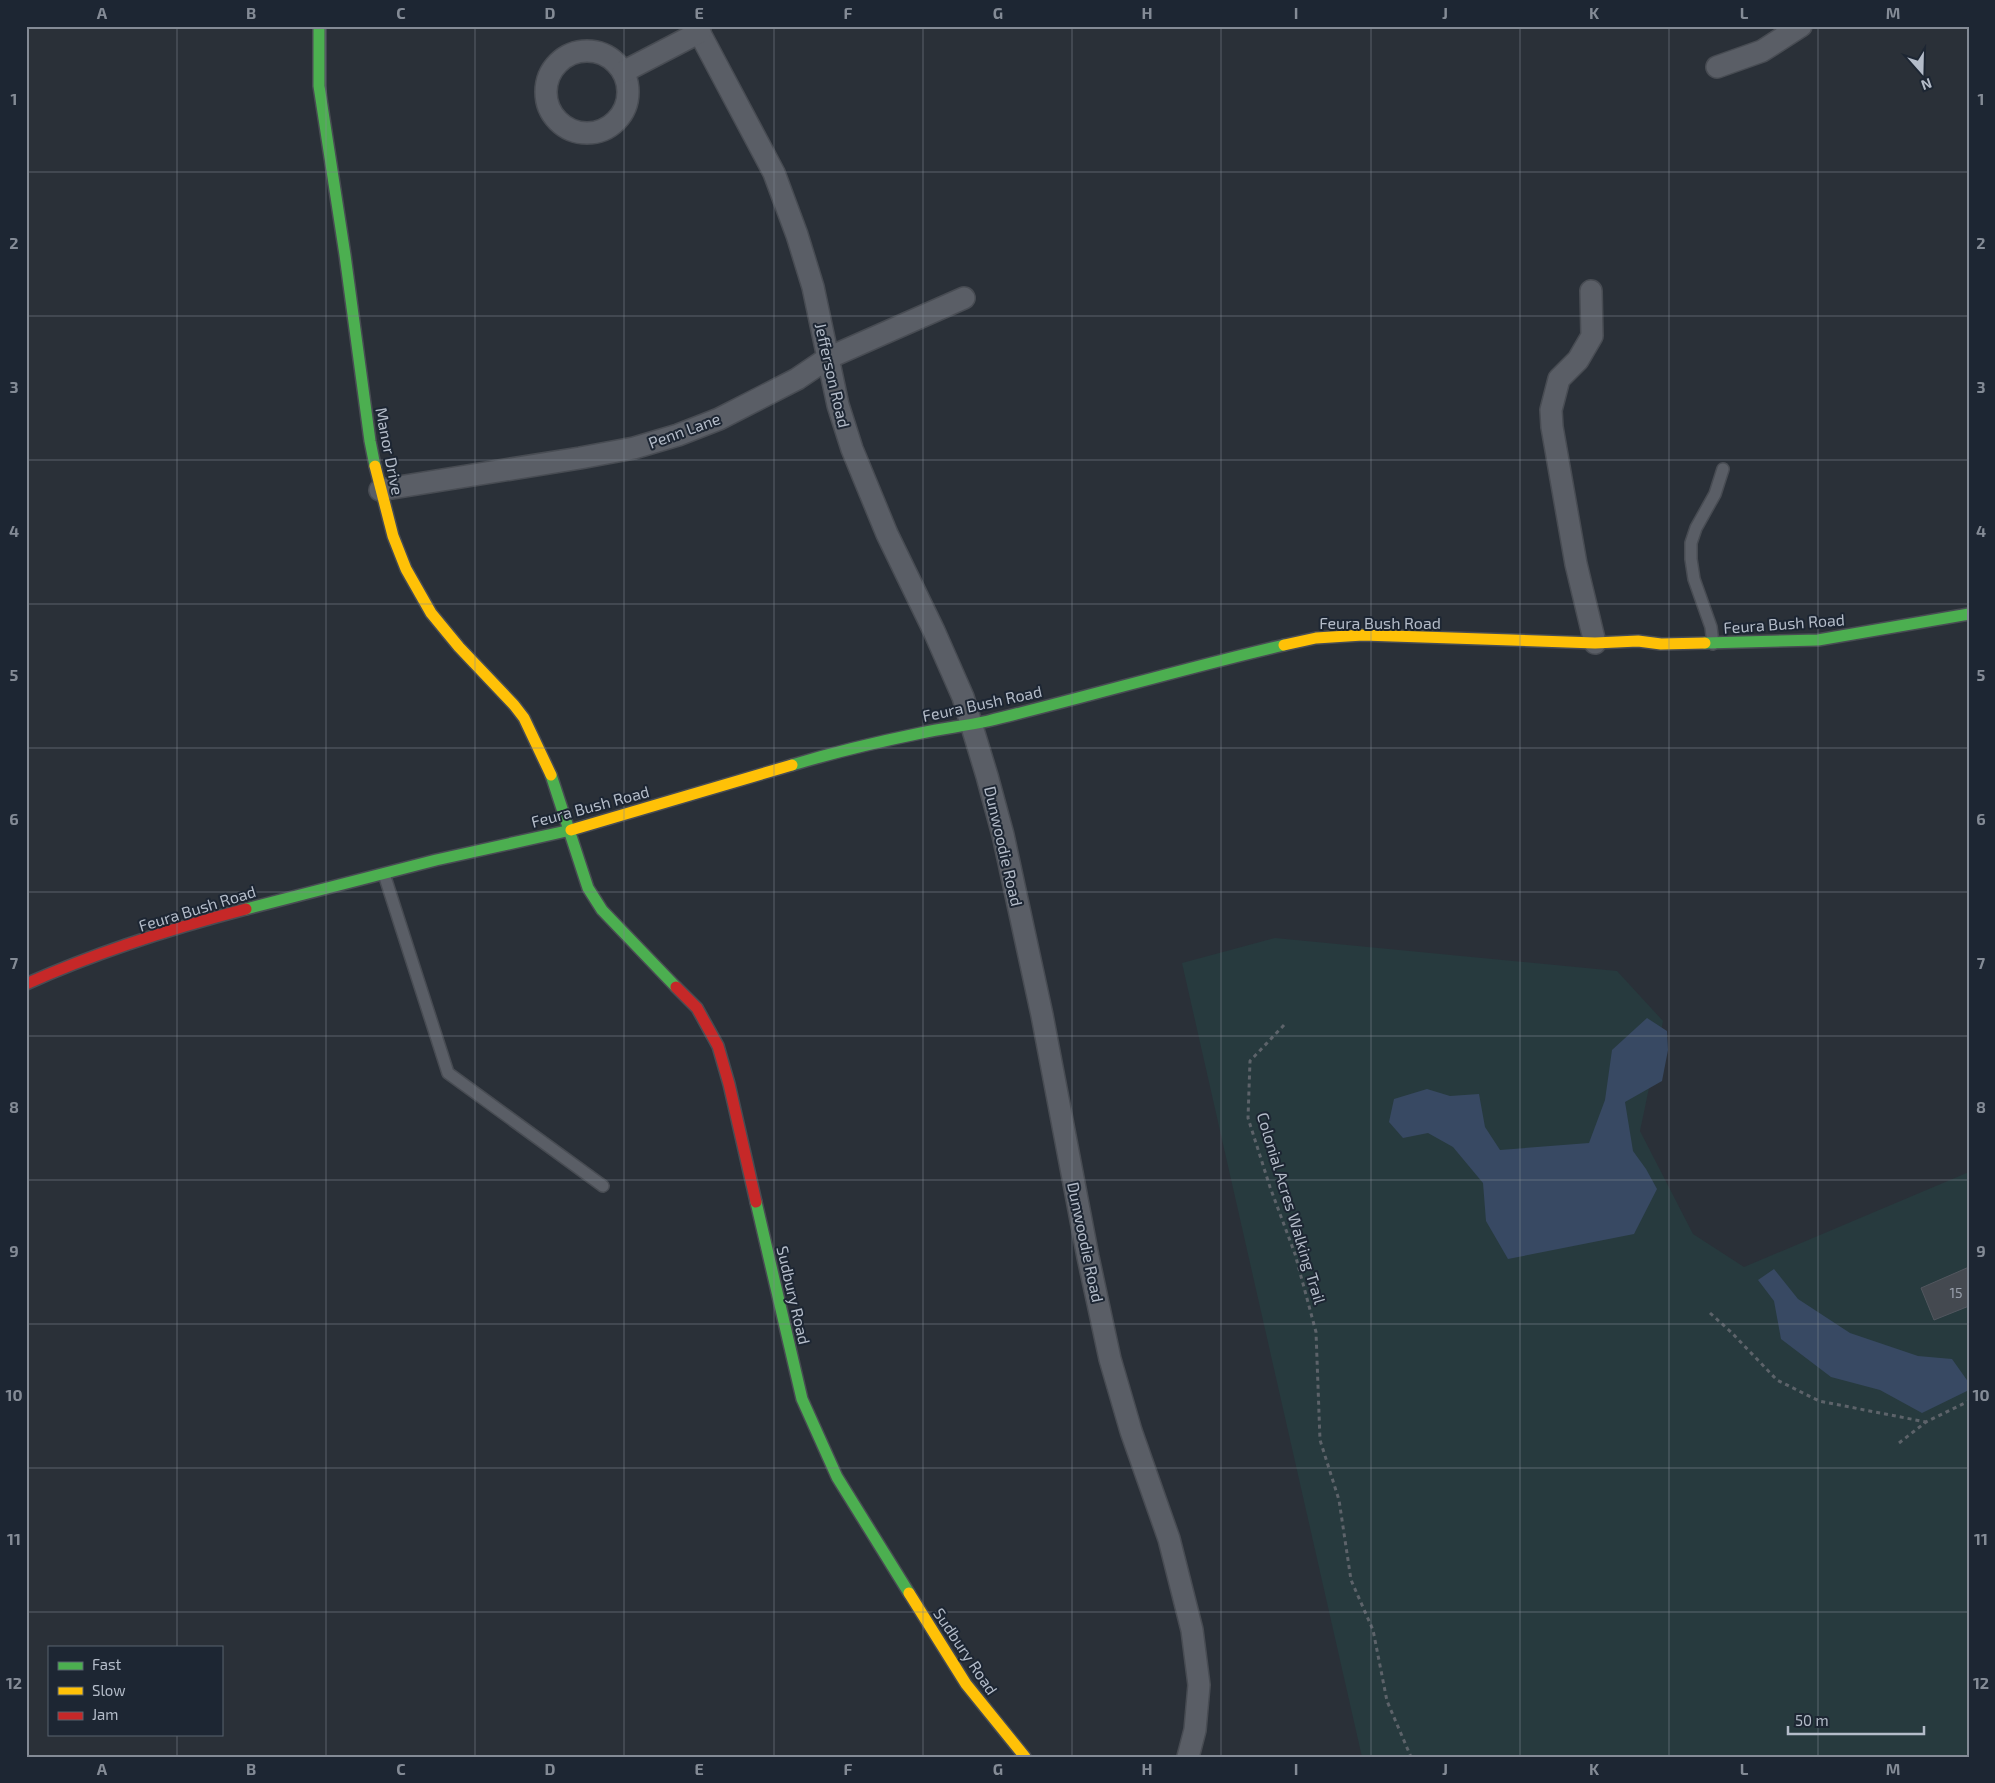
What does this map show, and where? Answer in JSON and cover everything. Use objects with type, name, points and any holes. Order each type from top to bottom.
[{"type":"main road","name":"Manor Drive","points":[[319,26],[319,86],[345,255],[370,441],[380,490],[393,536],[406,569],[431,613],[459,647],[524,718],[550,772],[568,831]]},
{"type":"main road","name":"Feura Bush Road","points":[[27,980],[219,916],[384,874],[568,831],[842,750],[923,732],[970,725],[1054,705],[1233,657],[1316,638],[1363,635],[1595,643],[1638,641],[1661,644],[1712,644],[1818,640],[1969,614]]},
{"type":"main road","name":"Sudbury Road","points":[[568,831],[588,888],[602,910],[697,1008],[718,1046],[729,1084],[802,1399],[837,1477],[966,1684],[1025,1757]]},
{"type":"street","points":[[1717,67],[1762,52],[1801,26]]},
{"type":"street","points":[[623,72],[698,29]]},
{"type":"street","name":"Jefferson Road","points":[[698,29],[774,173],[798,235],[813,287],[838,406],[852,449],[887,534],[934,631],[958,686],[970,725]]},
{"type":"street","points":[[1591,291],[1592,336],[1578,360],[1559,379],[1551,410],[1552,426],[1576,564],[1595,643]]},
{"type":"street","name":"Penn Lane","points":[[380,490],[580,458],[634,448],[678,435],[719,419],[797,379],[828,358],[964,298]]},
{"type":"street","name":"Dunwoodie Road","points":[[970,725],[982,758],[1003,835],[1042,1015],[1086,1247],[1110,1359],[1131,1431],[1169,1539],[1192,1630],[1199,1685],[1195,1730],[1188,1757]]},
{"type":"lane","points":[[1712,644],[1711,627],[1694,579],[1690,559],[1691,543],[1696,528],[1714,494],[1723,469]]},
{"type":"lane","points":[[384,874],[448,1073],[603,1186]]},
{"type":"path","name":"Colonial Acres Walking Trail","points":[[1284,1025],[1250,1061],[1248,1118],[1270,1187],[1295,1254],[1316,1332],[1320,1440],[1339,1500],[1351,1580],[1373,1630],[1387,1701],[1411,1757]]},
{"type":"path","points":[[1710,1313],[1777,1380],[1819,1401],[1926,1422]]},
{"type":"path","points":[[1899,1443],[1926,1422],[1969,1401]]},
{"type":"green space","points":[[1275,938],[1617,971],[1663,1021],[1640,1131],[1693,1234],[1744,1267],[1969,1172],[1969,1757],[1362,1757],[1182,963]]},
{"type":"water","points":[[1647,1018],[1667,1031],[1668,1050],[1662,1081],[1625,1102],[1633,1151],[1657,1189],[1634,1234],[1508,1259],[1486,1221],[1483,1183],[1453,1147],[1428,1133],[1403,1138],[1389,1122],[1394,1099],[1427,1089],[1450,1096],[1479,1094],[1485,1127],[1500,1150],[1589,1143],[1605,1100],[1612,1050]]},
{"type":"water","points":[[1774,1269],[1798,1299],[1850,1333],[1918,1356],[1952,1359],[1969,1383],[1969,1390],[1922,1413],[1880,1390],[1831,1377],[1781,1339],[1774,1301],[1758,1280]]},
{"type":"building","points":[[1969,1267],[1969,1306],[1934,1320],[1921,1288]]},
{"type":"traffic: fast","points":[[319,26],[319,86],[375,466]]},
{"type":"traffic: fast","points":[[1705,643],[1818,640],[1969,614]]},
{"type":"traffic: fast","points":[[792,765],[888,740],[988,721],[1284,645]]},
{"type":"traffic: fast","points":[[551,775],[588,888],[602,910],[676,987]]},
{"type":"traffic: fast","points":[[246,909],[436,860],[571,830]]},
{"type":"traffic: fast","points":[[756,1202],[802,1399],[837,1477],[909,1593]]},
{"type":"traffic: slow","points":[[375,466],[393,536],[406,569],[431,613],[459,647],[524,718],[551,775]]},
{"type":"traffic: slow","points":[[1284,645],[1316,638],[1363,635],[1595,643],[1638,641],[1661,644],[1705,643]]},
{"type":"traffic: slow","points":[[571,830],[792,765]]},
{"type":"traffic: slow","points":[[909,1593],[966,1684],[1025,1757]]},
{"type":"traffic: jam","points":[[26,984],[134,942],[246,909]]},
{"type":"traffic: jam","points":[[676,987],[697,1008],[718,1046],[729,1084],[756,1202]]}]
